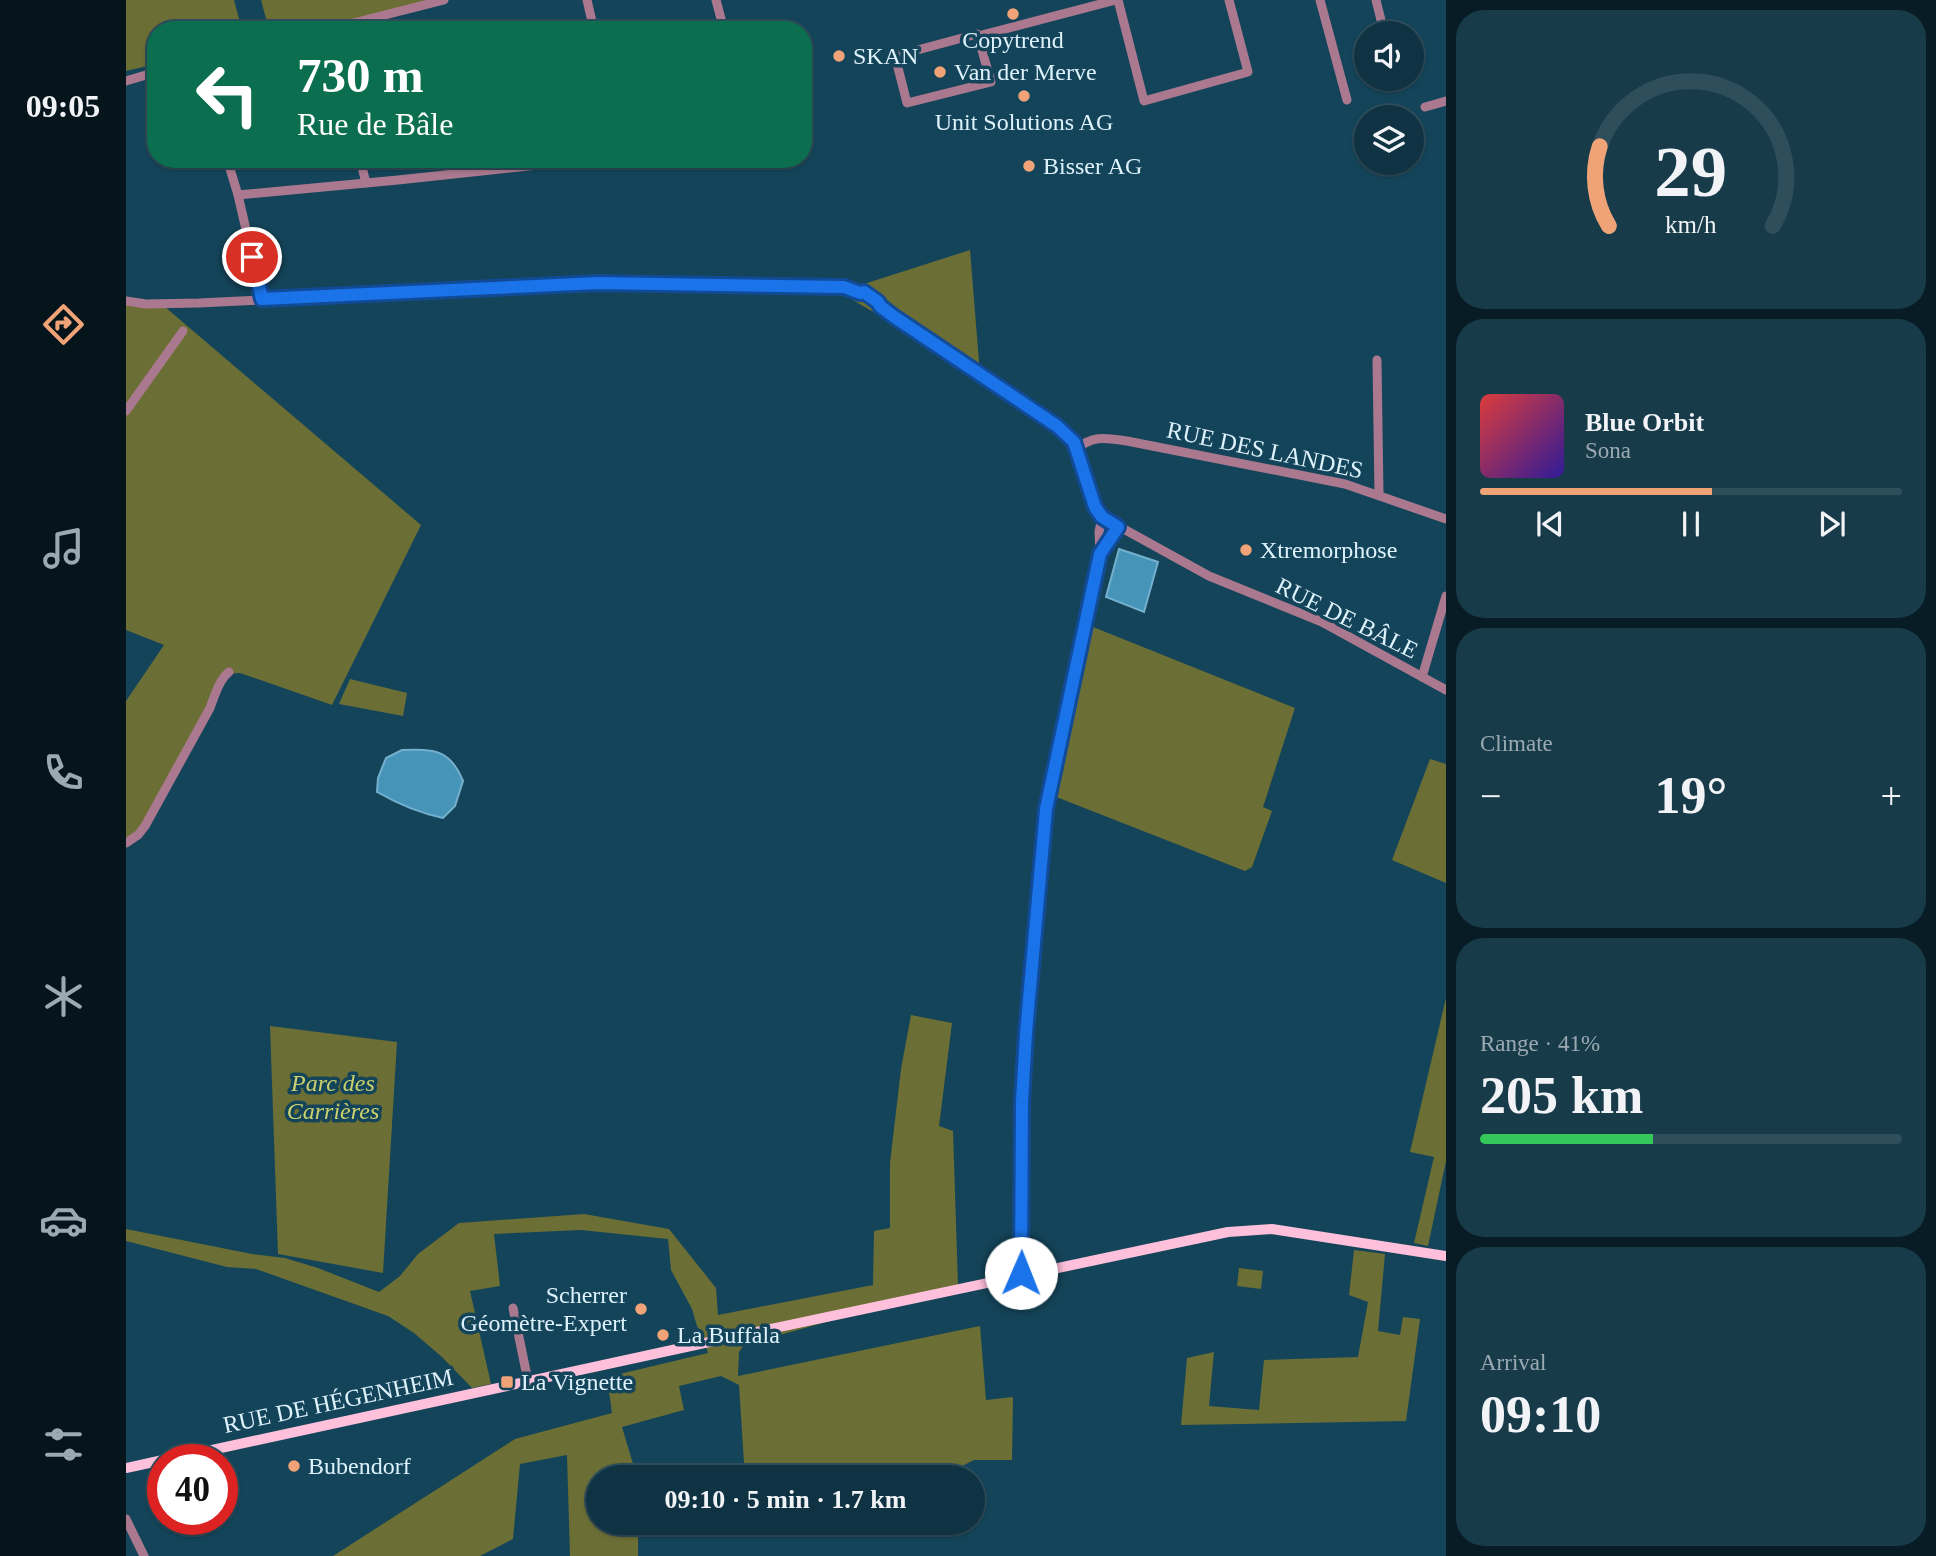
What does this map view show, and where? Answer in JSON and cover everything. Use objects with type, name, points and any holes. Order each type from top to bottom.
[{"type":"main road","name":"RUE DE HÉGENHEIM","points":[[238,1444],[1228,1232],[1272,1229],[1446,1256]]},
{"type":"main road","name":"RUE DE HÉGENHEIM","points":[[126,1468],[147,1464]]},
{"type":"street","points":[[362,21],[444,0]]},
{"type":"street","points":[[587,0],[592,21]]},
{"type":"street","points":[[716,0],[722,21]]},
{"type":"street","points":[[977,34],[895,56],[906,103],[991,82],[978,36],[1117,0],[1144,101],[1248,72],[1229,0]]},
{"type":"street","points":[[1320,0],[1346,100]]},
{"type":"street","points":[[1376,0],[1381,20]]},
{"type":"street","points":[[126,80],[147,74]]},
{"type":"street","points":[[1425,107],[1446,101]]},
{"type":"street","points":[[230,168],[262,299]]},
{"type":"street","points":[[362,168],[366,183]]},
{"type":"street","points":[[238,195],[508,168]]},
{"type":"street","points":[[126,301],[174,304],[598,283],[844,287],[864,292],[880,306],[1057,426],[1074,442],[1095,507],[1102,517],[1099,532],[1100,554],[1046,809],[1022,1101],[1020,1276]]},
{"type":"street","points":[[126,411],[184,331]]},
{"type":"street","points":[[1377,360],[1379,495]]},
{"type":"street","name":"RUE DES LANDES","points":[[1076,449],[1094,439],[1127,441],[1345,484],[1446,519]]},
{"type":"street","name":"RUE DE BÂLE","points":[[1102,517],[1209,576],[1322,622],[1446,690]]},
{"type":"street","points":[[1100,554],[1118,527]]},
{"type":"street","points":[[1422,677],[1446,596]]},
{"type":"street","points":[[126,843],[145,827],[210,708],[226,673],[229,672]]},
{"type":"street","points":[[513,1308],[528,1381]]},
{"type":"street","points":[[126,1519],[144,1556]]},
{"type":"green space","points":[[126,0],[234,0],[240,21],[147,21],[147,66],[126,71]]},
{"type":"green space","points":[[261,0],[444,0],[361,21],[267,21]]},
{"type":"green space","points":[[970,250],[980,374],[839,292]]},
{"type":"green space","points":[[126,304],[165,307],[421,525],[332,705],[240,673],[226,674],[147,829],[126,848],[126,701],[164,645],[126,630]]},
{"type":"green space","points":[[1101,573],[1102,588],[1093,627],[1295,708],[1263,807],[1272,811],[1252,867],[1245,871],[1041,791],[1079,634],[1082,600],[1088,586]]},
{"type":"green space","points":[[350,679],[407,693],[403,716],[339,704]]},
{"type":"green space","points":[[1430,759],[1446,764],[1446,883],[1392,860]]},
{"type":"green space","points":[[1446,998],[1446,1161],[1428,1246],[1414,1243],[1434,1157],[1410,1152]]},
{"type":"green space","points":[[911,1015],[952,1023],[939,1126],[953,1131],[958,1285],[744,1345],[739,1352],[738,1376],[980,1326],[986,1400],[1013,1397],[1012,1460],[974,1460],[964,1465],[745,1465],[739,1385],[721,1376],[679,1386],[684,1410],[622,1427],[633,1465],[586,1465],[586,1535],[638,1535],[638,1556],[570,1556],[567,1455],[520,1464],[513,1539],[480,1556],[333,1556],[515,1439],[612,1413],[607,1377],[708,1353],[692,1309],[671,1270],[668,1239],[581,1230],[494,1234],[500,1286],[470,1291],[491,1384],[472,1388],[414,1333],[388,1316],[256,1269],[227,1267],[126,1241],[126,1229],[285,1258],[379,1292],[400,1276],[418,1254],[459,1223],[584,1214],[669,1229],[716,1288],[718,1315],[873,1285],[874,1231],[890,1228],[890,1163],[901,1069]]},
{"type":"green space","name":"Parc des Carrières","points":[[270,1026],[397,1042],[383,1273],[278,1254]]},
{"type":"green space","points":[[1354,1250],[1385,1254],[1378,1331],[1400,1335],[1403,1317],[1420,1319],[1406,1421],[1181,1425],[1187,1358],[1214,1352],[1209,1406],[1259,1410],[1264,1360],[1358,1357],[1368,1302],[1349,1295]]},
{"type":"green space","points":[[1239,1268],[1263,1271],[1261,1289],[1237,1286]]},
{"type":"water","points":[[1119,549],[1158,562],[1144,612],[1106,597]]},
{"type":"water","points":[[402,750],[440,753],[458,770],[463,781],[455,806],[443,818],[409,808],[377,792],[378,778],[386,758]]},
{"type":"place","name":"Copytrend","points":[[1013,14]]},
{"type":"place","name":"SKAN","points":[[839,56]]},
{"type":"place","name":"Van der Merve","points":[[940,72]]},
{"type":"place","name":"Unit Solutions AG","points":[[1024,96]]},
{"type":"place","name":"Bisser AG","points":[[1029,166]]},
{"type":"place","name":"Xtremorphose","points":[[1246,550]]},
{"type":"place","name":"Scherrer Géomètre-Expert","points":[[641,1309]]},
{"type":"place","name":"La Buffala","points":[[663,1335]]},
{"type":"place","name":"La Vignette","points":[[507,1382]]},
{"type":"place","name":"Bubendorf","points":[[294,1466]]},
{"type":"route","points":[[252,257],[262,299],[598,283],[844,287],[864,292],[893,316],[1057,426],[1074,442],[1095,507],[1102,517],[1118,527],[1100,554],[1046,809],[1022,1101],[1021,1273]]}]
